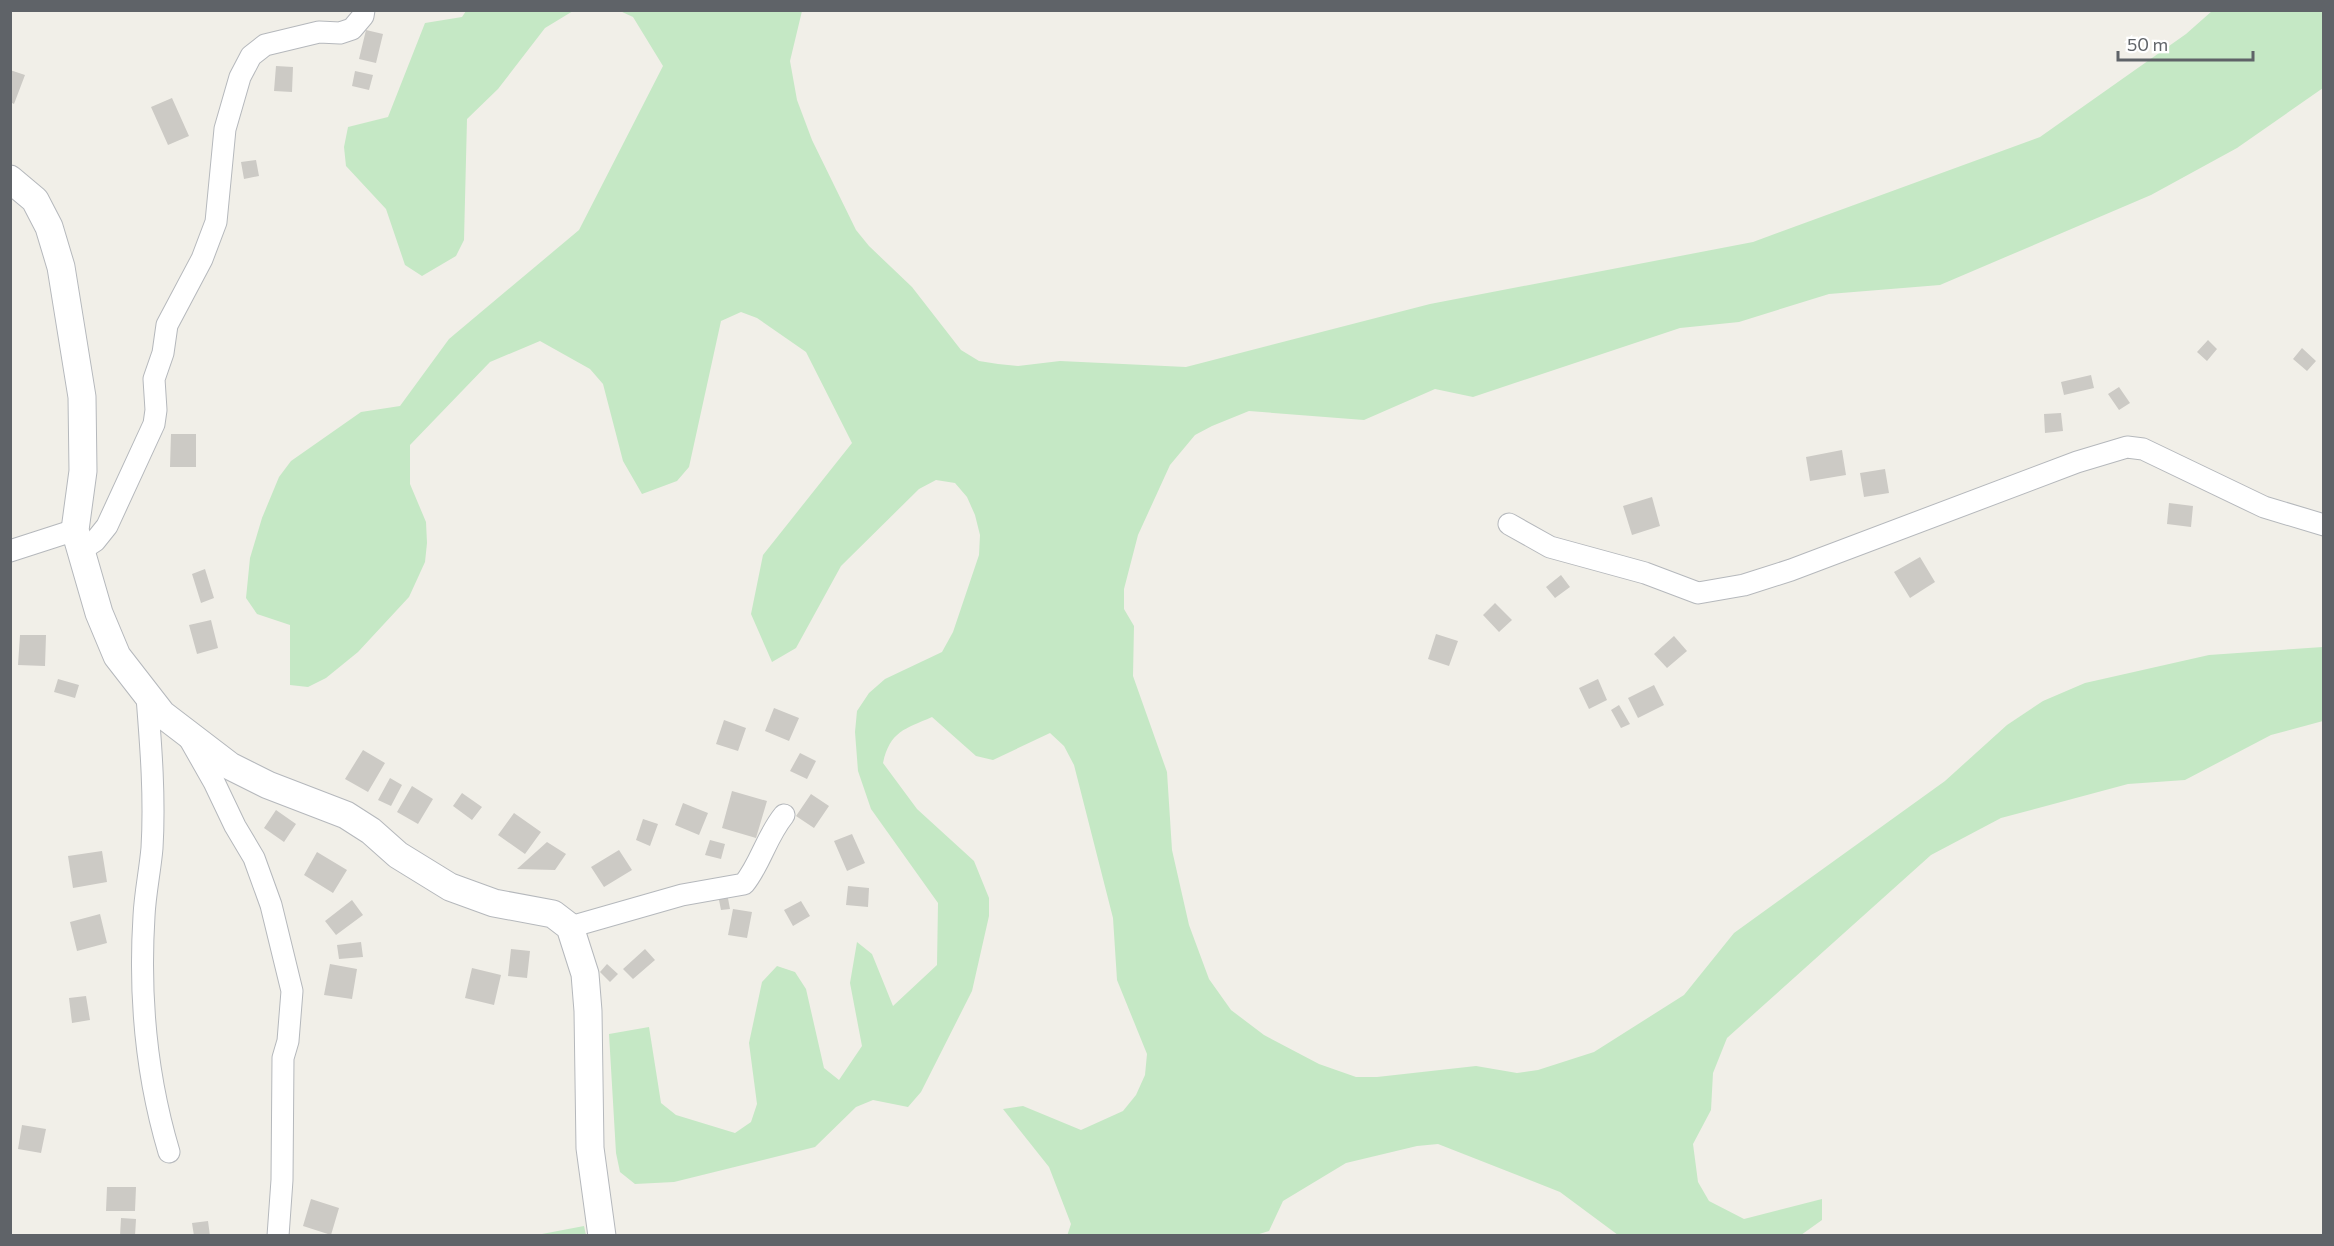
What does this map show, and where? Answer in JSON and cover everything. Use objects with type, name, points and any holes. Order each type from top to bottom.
[{"type":"street","points":[[10,551],[78,540],[95,541],[107,526],[154,424],[156,410],[154,379],[163,352],[167,325],[202,259],[216,222],[225,129],[240,77],[251,56],[265,45],[319,32],[340,33],[352,29],[363,16],[364,10]]},
{"type":"street","points":[[10,178],[35,200],[49,227],[62,267],[82,397],[82,471],[78,540],[99,613],[117,656],[147,697],[185,732],[230,766],[268,785],[346,815],[398,855],[450,887],[494,903],[553,914],[570,927],[585,974],[588,1011],[590,1148],[602,1236]]},
{"type":"street","points":[[1509,525],[1528,533],[1550,547],[1646,573],[1698,593],[1744,585],[1791,570],[2077,462],[2127,447],[2144,449],[2264,507],[2324,525]]},
{"type":"street","points":[[147,697],[153,763],[152,837],[144,914],[144,1014],[158,1114],[169,1152]]},
{"type":"street","points":[[185,732],[254,858],[271,904],[292,992],[288,1041],[283,1058],[282,1180],[278,1236]]},
{"type":"street","points":[[570,927],[682,895],[744,884],[756,870],[770,833],[784,815]]},
{"type":"green space","points":[[466,11],[573,11],[545,28],[498,89],[467,119],[464,240],[456,256],[422,276],[405,265],[386,209],[346,166],[344,147],[348,127],[388,117],[425,23],[462,17]]},
{"type":"green space","points":[[620,11],[802,11],[790,61],[797,100],[812,140],[856,230],[869,246],[912,287],[961,350],[979,361],[1018,366],[1060,361],[1186,367],[1430,304],[1753,242],[2040,137],[2186,34],[2212,11],[2323,11],[2323,88],[2237,148],[2151,195],[1940,285],[1829,294],[1739,322],[1680,328],[1473,397],[1435,389],[1364,420],[1249,411],[1195,435],[1170,465],[1138,535],[1124,589],[1124,609],[1134,626],[1133,676],[1167,772],[1172,850],[1189,925],[1209,979],[1231,1010],[1264,1035],[1319,1064],[1356,1077],[1377,1077],[1476,1066],[1517,1073],[1538,1070],[1594,1052],[1684,995],[1734,933],[1945,781],[2007,725],[2043,701],[2085,683],[2209,655],[2323,647],[2323,721],[2271,735],[2185,780],[2128,784],[2001,818],[1931,855],[1727,1038],[1713,1073],[1711,1110],[1693,1144],[1698,1182],[1709,1201],[1744,1219],[1822,1199],[1822,1220],[1801,1235],[1618,1235],[1560,1192],[1438,1144],[1417,1146],[1346,1163],[1283,1201],[1269,1231],[1256,1235],[1067,1236],[1071,1224],[1049,1167],[1003,1109],[1023,1106],[1081,1130],[1123,1111],[1136,1095],[1145,1075],[1147,1054],[1117,980],[1113,918],[1074,765],[1064,746],[1050,733],[993,760],[976,756],[932,717],[900,732],[890,744],[883,763],[917,809],[974,861],[989,898],[989,916],[972,991],[921,1092],[908,1107],[873,1100],[856,1107],[815,1147],[674,1182],[635,1184],[620,1172],[616,1153],[609,1034],[649,1027],[661,1103],[676,1115],[735,1133],[751,1122],[757,1104],[749,1043],[762,982],[777,966],[795,972],[806,989],[824,1068],[839,1080],[862,1046],[850,983],[857,942],[872,954],[893,1006],[937,965],[938,903],[871,809],[858,771],[855,732],[857,711],[869,693],[885,679],[942,652],[953,632],[979,555],[980,535],[967,497],[955,483],[936,480],[919,489],[841,566],[796,648],[772,662],[751,614],[763,555],[852,443],[806,352],[757,318],[741,312],[721,321],[689,467],[677,481],[642,494],[623,461],[603,384],[590,369],[540,341],[490,362],[410,445],[410,484],[426,522],[425,562],[409,597],[358,652],[326,678],[308,687],[290,685],[290,625],[257,614],[246,598],[250,558],[262,518],[279,477],[291,461],[361,412],[400,406],[449,339],[579,230],[663,66],[633,17]]},
{"type":"green space","points":[[584,1226],[586,1235],[541,1235],[542,1234]]},
{"type":"building","points":[[366,30],[383,34],[376,63],[359,59]]},
{"type":"building","points":[[276,66],[293,67],[292,92],[274,91]]},
{"type":"building","points":[[10,70],[25,75],[14,104],[10,102]]},
{"type":"building","points":[[355,71],[373,75],[369,90],[352,86]]},
{"type":"building","points":[[172,98],[189,136],[168,145],[151,107]]},
{"type":"building","points":[[256,160],[259,176],[244,179],[241,162]]},
{"type":"building","points":[[2208,340],[2217,349],[2207,361],[2197,352]]},
{"type":"building","points":[[2302,348],[2316,361],[2307,371],[2293,359]]},
{"type":"building","points":[[2091,375],[2094,388],[2064,395],[2061,382]]},
{"type":"building","points":[[2119,387],[2130,403],[2119,410],[2108,394]]},
{"type":"building","points":[[2061,413],[2063,431],[2045,433],[2044,414]]},
{"type":"building","points":[[171,434],[196,434],[196,467],[170,467]]},
{"type":"building","points":[[1842,450],[1846,475],[1810,481],[1806,457]]},
{"type":"building","points":[[1885,469],[1889,493],[1864,497],[1860,473]]},
{"type":"building","points":[[1652,497],[1660,526],[1632,535],[1623,506]]},
{"type":"building","points":[[2169,503],[2193,506],[2191,527],[2167,524]]},
{"type":"building","points":[[1920,557],[1935,582],[1910,598],[1894,572]]},
{"type":"building","points":[[205,569],[214,598],[201,603],[192,574]]},
{"type":"building","points":[[1561,575],[1570,587],[1555,598],[1546,587]]},
{"type":"building","points":[[1495,603],[1512,620],[1499,632],[1483,615]]},
{"type":"building","points":[[211,620],[218,648],[197,654],[189,625]]},
{"type":"building","points":[[1436,634],[1458,641],[1449,666],[1428,659]]},
{"type":"building","points":[[20,635],[46,635],[45,666],[18,665]]},
{"type":"building","points":[[1674,636],[1687,651],[1667,668],[1654,654]]},
{"type":"building","points":[[58,679],[79,685],[75,698],[54,692]]},
{"type":"building","points":[[1598,679],[1607,700],[1589,709],[1579,688]]},
{"type":"building","points":[[1654,685],[1664,705],[1638,718],[1628,698]]},
{"type":"building","points":[[1619,705],[1630,724],[1621,728],[1611,710]]},
{"type":"building","points":[[774,708],[799,718],[789,741],[765,731]]},
{"type":"building","points":[[724,720],[746,728],[738,751],[716,744]]},
{"type":"building","points":[[363,750],[385,763],[368,792],[345,779]]},
{"type":"building","points":[[800,753],[816,761],[807,779],[790,771]]},
{"type":"building","points":[[390,778],[402,785],[391,806],[378,800]]},
{"type":"building","points":[[412,786],[433,799],[418,824],[397,812]]},
{"type":"building","points":[[732,791],[767,801],[756,838],[722,828]]},
{"type":"building","points":[[462,793],[482,807],[472,820],[453,806]]},
{"type":"building","points":[[811,794],[829,806],[814,828],[796,816]]},
{"type":"building","points":[[683,803],[708,813],[699,835],[675,825]]},
{"type":"building","points":[[276,810],[296,824],[284,842],[264,828]]},
{"type":"building","points":[[514,813],[541,832],[525,854],[498,835]]},
{"type":"building","points":[[643,819],[658,824],[650,846],[636,840]]},
{"type":"building","points":[[852,834],[865,863],[847,871],[834,841]]},
{"type":"building","points":[[710,840],[725,844],[721,859],[705,855]]},
{"type":"building","points":[[547,842],[566,854],[555,870],[517,869]]},
{"type":"building","points":[[619,850],[632,870],[604,887],[591,867]]},
{"type":"building","points":[[102,851],[107,882],[73,888],[68,856]]},
{"type":"building","points":[[317,852],[347,870],[333,893],[304,875]]},
{"type":"building","points":[[848,886],[869,888],[868,907],[846,905]]},
{"type":"building","points":[[727,893],[730,909],[721,910],[718,895]]},
{"type":"building","points":[[352,900],[363,915],[336,935],[325,921]]},
{"type":"building","points":[[801,901],[810,916],[793,926],[784,910]]},
{"type":"building","points":[[733,909],[752,912],[747,938],[728,935]]},
{"type":"building","points":[[100,914],[107,943],[77,951],[70,922]]},
{"type":"building","points":[[361,942],[363,957],[339,959],[337,945]]},
{"type":"building","points":[[511,949],[530,951],[527,978],[508,976]]},
{"type":"building","points":[[645,949],[655,960],[633,979],[623,969]]},
{"type":"building","points":[[330,964],[357,969],[352,999],[324,995]]},
{"type":"building","points":[[607,964],[618,974],[610,982],[600,972]]},
{"type":"building","points":[[472,968],[501,975],[494,1005],[465,998]]},
{"type":"building","points":[[86,996],[90,1020],[72,1023],[69,998]]},
{"type":"building","points":[[22,1125],[46,1129],[41,1153],[18,1149]]},
{"type":"building","points":[[107,1187],[136,1187],[135,1211],[106,1211]]},
{"type":"building","points":[[311,1199],[339,1208],[331,1235],[303,1226]]},
{"type":"building","points":[[121,1218],[136,1219],[135,1236],[120,1236]]},
{"type":"building","points":[[208,1221],[210,1236],[194,1236],[192,1223]]}]
